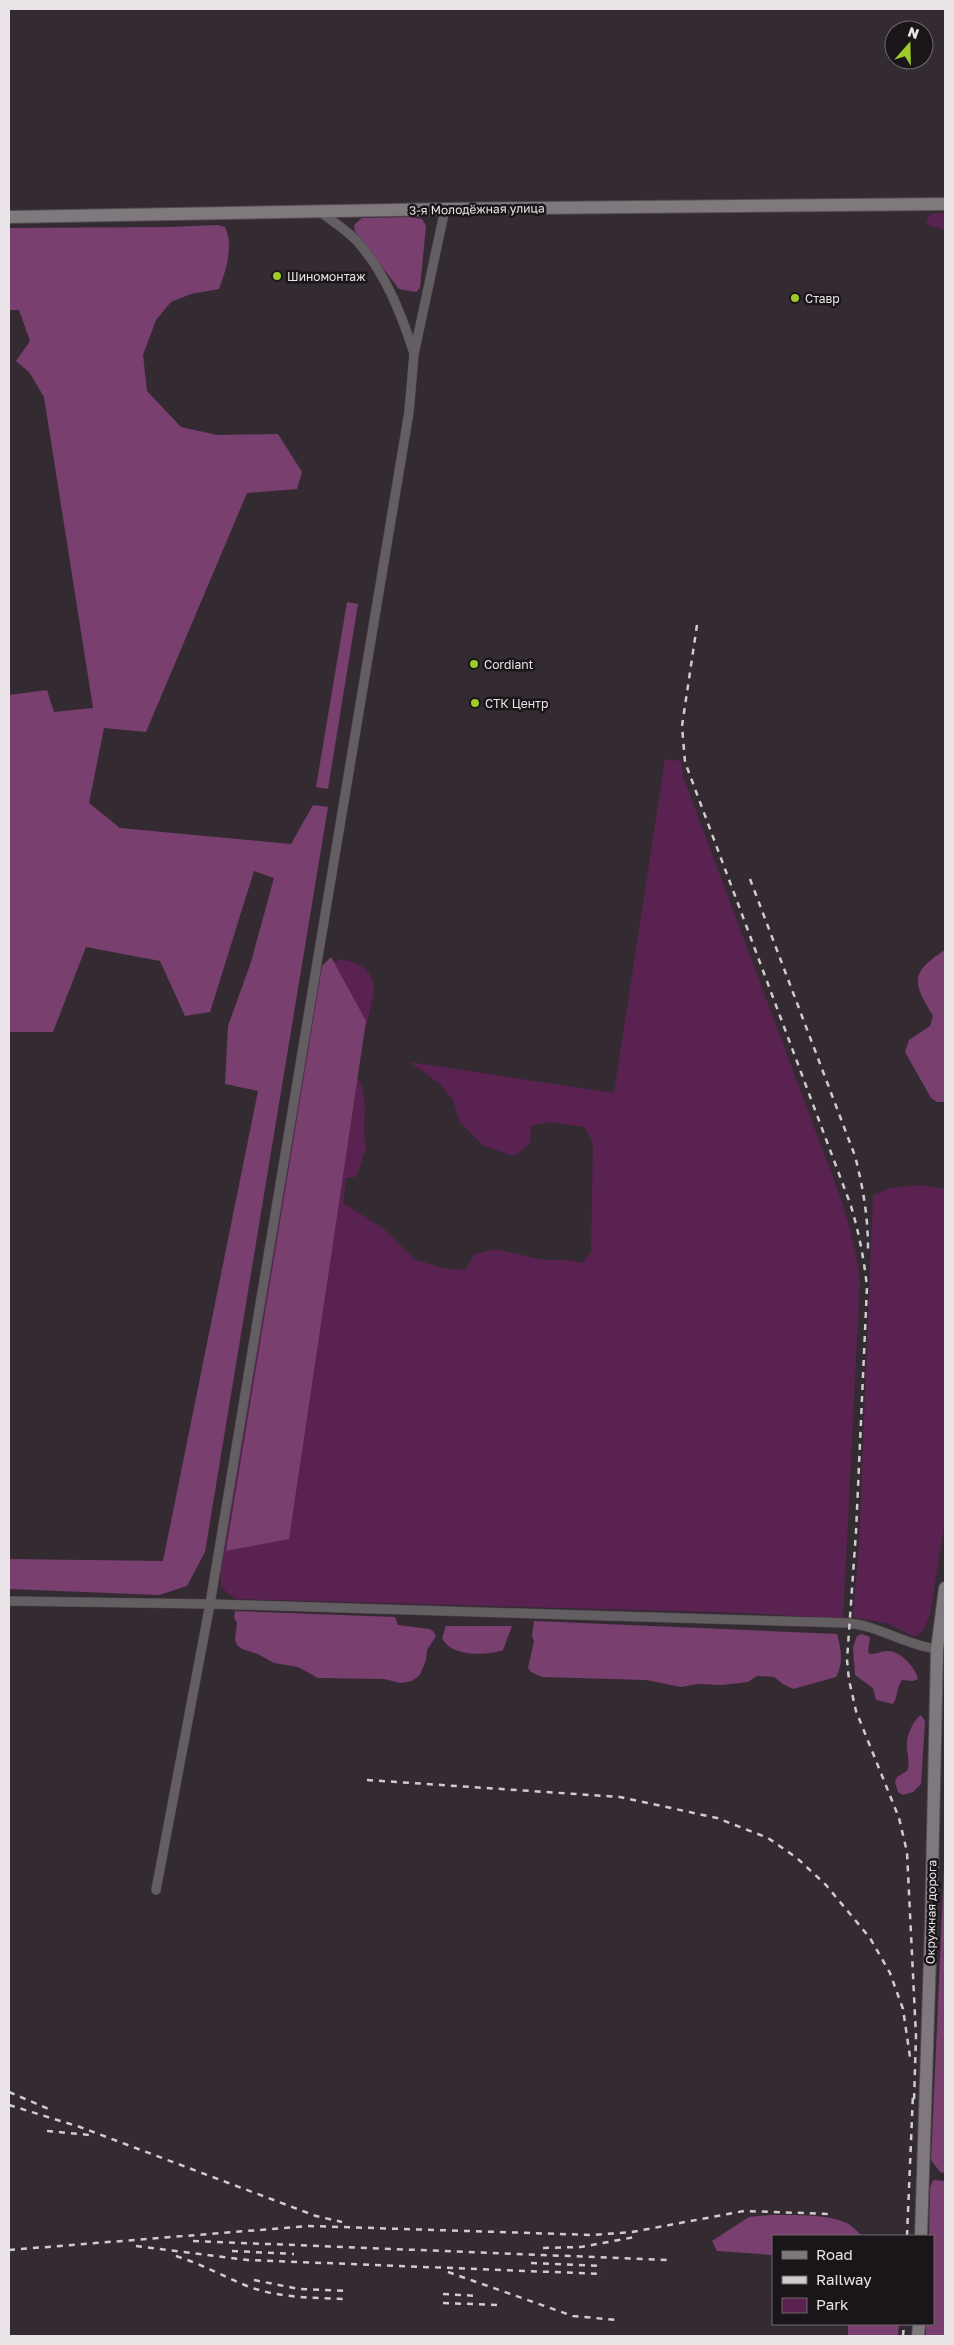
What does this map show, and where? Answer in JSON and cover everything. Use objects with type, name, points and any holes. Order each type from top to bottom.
[{"type":"main road","name":"3-я Молодёжная улица","points":[[9,217],[445,209],[945,204]]},
{"type":"main road","name":"Окружная дорога","points":[[921,2235],[932,1925],[937,1650],[945,1588]]},
{"type":"street","points":[[156,1890],[210,1604],[406,430],[414,354],[445,209]]},
{"type":"street","points":[[319,211],[355,240],[382,276],[400,311],[414,354]]},
{"type":"street","points":[[9,1601],[210,1604],[848,1623],[865,1624],[907,1643],[937,1650]]},
{"type":"green space","points":[[945,213],[945,230],[928,225],[926,221],[931,214]]},
{"type":"green space","points":[[665,759],[681,761],[683,776],[837,1188],[856,1256],[860,1280],[843,1619],[745,1613],[238,1599],[230,1596],[221,1586],[220,1559],[318,977],[326,967],[339,959],[354,963],[360,965],[369,973],[372,979],[374,994],[354,1076],[361,1083],[365,1103],[364,1131],[366,1149],[356,1177],[346,1178],[343,1203],[384,1229],[414,1259],[442,1268],[465,1270],[475,1254],[495,1249],[544,1260],[569,1260],[582,1263],[591,1252],[593,1143],[584,1127],[548,1122],[531,1126],[530,1144],[514,1156],[484,1146],[460,1122],[453,1100],[440,1084],[410,1062],[614,1093]]},
{"type":"green space","points":[[920,1185],[945,1189],[945,1520],[930,1615],[923,1631],[915,1637],[889,1624],[853,1617],[859,1545],[873,1195],[891,1188]]},
{"type":"shaded area","points":[[410,217],[422,219],[426,226],[420,288],[416,292],[399,289],[355,231],[354,225],[362,218]]},
{"type":"shaded area","points":[[218,225],[225,227],[229,242],[226,266],[219,289],[191,294],[171,302],[156,320],[143,355],[147,391],[181,427],[217,435],[278,434],[302,472],[297,489],[247,493],[146,732],[104,728],[89,803],[120,828],[291,844],[313,805],[328,807],[205,1552],[187,1586],[159,1595],[9,1589],[9,1559],[163,1561],[258,1091],[225,1084],[228,1026],[251,962],[274,878],[254,871],[210,1012],[185,1016],[160,961],[86,947],[53,1032],[9,1032],[9,695],[47,690],[54,712],[93,708],[44,397],[29,372],[16,361],[30,341],[19,310],[9,310],[9,228]]},
{"type":"shaded area","points":[[347,602],[358,604],[328,789],[316,787]]},
{"type":"shaded area","points":[[945,950],[945,1102],[937,1102],[931,1098],[905,1052],[909,1040],[930,1026],[933,1016],[921,995],[918,979],[920,972],[925,965]]},
{"type":"shaded area","points":[[331,957],[366,1021],[289,1539],[226,1551],[322,966]]},
{"type":"shaded area","points":[[235,1611],[395,1617],[398,1625],[429,1629],[436,1636],[427,1650],[426,1660],[420,1675],[412,1681],[401,1683],[384,1679],[318,1678],[298,1667],[274,1663],[237,1645],[235,1640],[237,1623],[234,1618]]},
{"type":"shaded area","points":[[534,1621],[837,1634],[841,1650],[841,1661],[836,1677],[793,1689],[774,1677],[757,1676],[748,1682],[722,1685],[698,1684],[681,1687],[646,1680],[542,1677],[531,1672],[528,1668],[534,1641],[532,1636]]},
{"type":"shaded area","points":[[446,1626],[512,1626],[503,1650],[479,1654],[461,1652],[447,1644],[442,1638]]},
{"type":"shaded area","points":[[862,1634],[870,1637],[868,1653],[892,1651],[897,1653],[907,1660],[917,1675],[918,1679],[913,1681],[902,1680],[893,1704],[876,1700],[873,1688],[855,1675],[853,1647],[857,1636]]},
{"type":"shaded area","points":[[921,1715],[925,1721],[921,1784],[913,1792],[903,1795],[898,1792],[895,1782],[897,1777],[907,1771],[909,1764],[908,1736],[913,1724]]},
{"type":"shaded area","points":[[945,1846],[945,2173],[940,2172],[931,2160]]},
{"type":"shaded area","points":[[933,2180],[945,2181],[945,2336],[926,2336],[926,2325],[934,2325],[934,2235],[929,2235],[930,2188]]},
{"type":"shaded area","points":[[770,2215],[837,2219],[849,2224],[862,2235],[772,2235],[772,2255],[717,2251],[712,2241],[749,2217]]},
{"type":"shaded area","points":[[848,2325],[899,2325],[898,2336],[848,2336]]},
{"type":"railway","points":[[697,625],[682,726],[685,762],[851,1206],[864,1266],[867,1287],[856,1532],[847,1660],[849,1680],[856,1711],[899,1818],[907,1852],[916,2036],[914,2101]]},
{"type":"railway","points":[[750,879],[855,1156],[864,1202],[868,1249]]},
{"type":"railway","points":[[367,1780],[620,1797],[717,1818],[768,1838],[797,1858],[826,1885],[870,1938],[890,1973],[903,2009],[910,2057]]},
{"type":"railway","points":[[9,2092],[51,2110]]},
{"type":"railway","points":[[907,2235],[913,2094]]},
{"type":"railway","points":[[9,2105],[80,2127],[316,2216],[342,2222]]},
{"type":"railway","points":[[47,2131],[90,2135]]},
{"type":"railway","points":[[9,2250],[309,2226],[593,2235],[632,2232],[744,2211],[831,2214]]},
{"type":"railway","points":[[543,2248],[581,2247],[635,2237]]},
{"type":"railway","points":[[193,2241],[668,2260]]},
{"type":"railway","points":[[136,2246],[248,2260],[603,2274]]},
{"type":"railway","points":[[232,2251],[294,2254]]},
{"type":"railway","points":[[176,2256],[259,2290],[296,2297],[346,2299]]},
{"type":"railway","points":[[531,2263],[603,2266]]},
{"type":"railway","points":[[448,2272],[573,2316],[617,2320]]},
{"type":"railway","points":[[254,2280],[299,2289],[347,2291]]},
{"type":"railway","points":[[443,2294],[478,2296]]},
{"type":"railway","points":[[443,2303],[498,2305]]},
{"type":"railway","points":[[903,2336],[904,2325]]},
{"type":"place","name":"Шиномонтаж","points":[[277,276]]},
{"type":"place","name":"Ставр","points":[[795,298]]},
{"type":"place","name":"Cordiant","points":[[474,664]]},
{"type":"place","name":"СТК Центр","points":[[475,703]]}]
